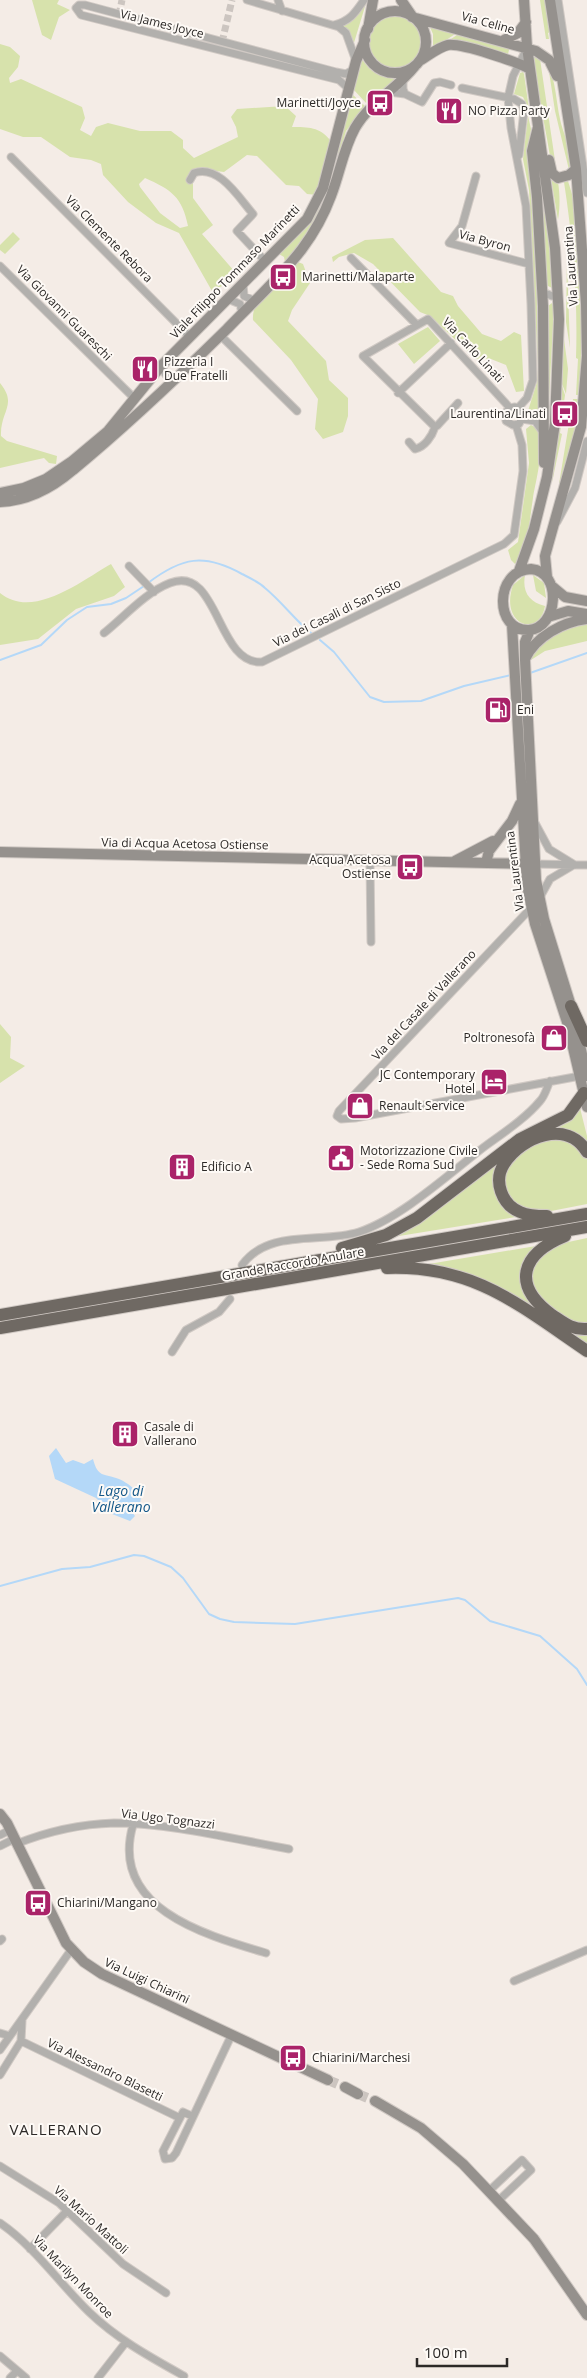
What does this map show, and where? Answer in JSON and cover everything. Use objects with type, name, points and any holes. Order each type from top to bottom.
[{"type":"highway","points":[[571,1006],[587,1042]]},
{"type":"highway","points":[[262,1270],[366,1242],[406,1224],[429,1210],[520,1139],[565,1117],[575,1109],[584,1093]]},
{"type":"highway","points":[[584,1214],[534,1216],[521,1213],[505,1199],[499,1180],[508,1159],[524,1146],[544,1135],[557,1133],[570,1136],[578,1140],[587,1152]]},
{"type":"highway","name":"Grande Raccordo Anulare","points":[[0,1315],[584,1214]]},
{"type":"highway","points":[[585,1228],[550,1242],[538,1251],[528,1265],[526,1279],[531,1295],[539,1305],[569,1326],[587,1330]]},
{"type":"highway","name":"Grande Raccordo Anulare","points":[[0,1328],[585,1228]]},
{"type":"highway","points":[[340,1270],[412,1268],[435,1270],[465,1277],[503,1295],[587,1351]]},
{"type":"street","points":[[247,0],[334,24],[346,34],[355,65]]},
{"type":"street","points":[[278,0],[282,10]]},
{"type":"street","points":[[334,24],[345,22],[352,17],[364,0]]},
{"type":"street","points":[[373,0],[366,35],[369,59],[381,70],[401,73],[444,46],[453,45],[520,63],[530,69]]},
{"type":"street","points":[[402,0],[412,17]]},
{"type":"street","name":"Via Laurentina","points":[[522,665],[512,624],[504,614],[504,594],[508,580],[519,571],[540,508],[547,477],[554,431],[559,319],[556,248],[527,47],[524,0]]},
{"type":"street","name":"Via Laurentina","points":[[550,0],[576,169],[586,304],[586,380],[583,416],[576,448],[544,560],[547,577],[553,587]]},
{"type":"street","points":[[558,0],[587,193]]},
{"type":"street","name":"Via James Joyce","points":[[349,89],[338,80],[81,15],[76,8],[79,5],[85,5],[180,32],[336,72],[346,74],[355,65]]},
{"type":"street","points":[[366,35],[375,20],[388,13],[401,12],[412,17],[420,24],[426,38],[426,48],[418,63]]},
{"type":"street","name":"Via Celine","points":[[412,17],[504,40],[541,53],[549,60],[564,92]]},
{"type":"street","points":[[504,40],[518,33],[526,22]]},
{"type":"street","name":"Viale Filippo Tommaso Marinetti","points":[[0,502],[25,498],[52,486],[78,466],[122,422],[134,398],[161,366],[300,227],[316,205],[326,178],[355,65],[366,35]]},
{"type":"street","name":"Via Laurentina","points":[[518,408],[527,398],[532,380],[529,264],[526,206],[511,128],[508,98],[512,80],[527,47]]},
{"type":"street","name":"Viale Filippo Tommaso Marinetti","points":[[0,493],[28,487],[54,474],[176,380],[293,261],[311,236],[331,197],[343,153],[355,129],[368,111],[418,63]]},
{"type":"street","points":[[403,79],[402,87],[405,94]]},
{"type":"street","points":[[389,92],[405,94],[423,101],[434,83],[440,82],[451,85]]},
{"type":"street","points":[[462,88],[508,98]]},
{"type":"street","name":"Via Laurentina","points":[[508,98],[520,101],[524,109],[518,163]]},
{"type":"street","points":[[536,109],[542,120],[554,175],[558,178],[565,177],[576,169]]},
{"type":"street","points":[[538,126],[532,151],[537,197],[543,306],[544,433],[540,508]]},
{"type":"street","name":"Via Clemente Rebora","points":[[11,157],[190,337]]},
{"type":"street","points":[[190,180],[194,173],[212,171],[222,180],[253,214],[237,231],[265,261]]},
{"type":"street","name":"Via Byron","points":[[476,176],[462,226],[449,243],[529,264]]},
{"type":"street","points":[[352,258],[416,324],[364,353],[364,358],[434,427]]},
{"type":"street","name":"Via Giovanni Guareschi","points":[[0,266],[134,398]]},
{"type":"street","points":[[243,284],[244,296],[255,300]]},
{"type":"street","points":[[228,299],[240,304],[242,313]]},
{"type":"street","name":"Via Carlo Linati","points":[[416,324],[428,319],[510,408],[505,413],[505,418],[510,424],[516,425]]},
{"type":"street","points":[[220,335],[297,411]]},
{"type":"street","points":[[398,393],[451,343]]},
{"type":"street","points":[[161,366],[166,375],[176,380]]},
{"type":"street","points":[[409,442],[415,449],[418,449],[427,441],[434,427],[458,403]]},
{"type":"street","points":[[510,408],[518,408],[522,413],[522,419],[516,425]]},
{"type":"street","points":[[522,419],[535,420],[544,433]]},
{"type":"street","name":"Via dei Casali di San Sisto","points":[[104,634],[152,589],[177,581],[196,585],[205,595],[242,657],[255,662],[268,660],[509,541],[516,528],[523,471],[522,445],[516,425]]},
{"type":"street","name":"Via Laurentina","points":[[553,528],[572,496],[587,441]]},
{"type":"street","points":[[129,566],[152,589]]},
{"type":"street","points":[[519,571],[535,570],[547,577]]},
{"type":"street","points":[[512,624],[530,630],[543,624],[548,617],[553,587]]},
{"type":"street","points":[[553,587],[565,598],[587,601]]},
{"type":"street","points":[[548,617],[568,611],[587,614]]},
{"type":"street","points":[[522,665],[532,647],[548,634],[566,624],[587,620]]},
{"type":"street","name":"Via Laurentina","points":[[530,630],[525,642],[520,680],[521,801],[530,864],[532,908],[584,1076]]},
{"type":"street","name":"Via Laurentina","points":[[520,680],[533,818],[530,864],[571,1006],[584,1076],[584,1093],[587,1107]]},
{"type":"street","points":[[486,863],[489,851],[512,821],[521,801]]},
{"type":"street","points":[[533,818],[541,837],[549,849],[575,865]]},
{"type":"street","points":[[453,863],[498,838]]},
{"type":"street","name":"Via di Acqua Acetosa Ostiense","points":[[0,852],[530,864]]},
{"type":"street","points":[[370,861],[371,942]]},
{"type":"street","points":[[530,864],[587,865]]},
{"type":"street","points":[[540,899],[545,886],[552,877],[575,865]]},
{"type":"street","name":"Via del Casale di Vallerano","points":[[532,908],[339,1111],[337,1116],[339,1118],[355,1118],[550,1081]]},
{"type":"street","points":[[242,1265],[252,1254],[264,1246],[293,1240],[347,1235],[366,1229],[384,1220],[414,1200],[524,1116],[541,1100],[550,1081],[584,1076]]},
{"type":"street","points":[[172,1352],[186,1330],[219,1312],[230,1299]]},
{"type":"street","name":"Via Luigi Chiarini","points":[[0,1814],[14,1838],[55,1924],[71,1950],[84,1962],[102,1974],[328,2080]]},
{"type":"street","name":"Via Ugo Tognazzi","points":[[14,1838],[115,1823],[188,1831],[289,1849]]},
{"type":"street","points":[[133,1825],[129,1841],[130,1857],[138,1885],[149,1899],[176,1918],[205,1933],[266,1953]]},
{"type":"street","points":[[0,1835],[14,1838]]},
{"type":"street","points":[[0,1846],[14,1838]]},
{"type":"street","points":[[0,2050],[71,1950]]},
{"type":"street","points":[[514,1981],[587,1950]]},
{"type":"street","points":[[0,2075],[21,2040],[22,2020]]},
{"type":"street","points":[[0,2033],[10,2036]]},
{"type":"street","points":[[192,2116],[183,2112],[163,2151],[162,2156],[166,2159],[174,2156],[232,2034]]},
{"type":"street","name":"Via Alessandro Blasetti","points":[[21,2040],[180,2118]]},
{"type":"street","points":[[344,2087],[358,2094]]},
{"type":"street","points":[[375,2101],[404,2116],[433,2136],[464,2164],[543,2250],[587,2315]]},
{"type":"street","points":[[489,2191],[522,2160],[531,2170],[498,2200]]},
{"type":"street","name":"Via Mario Mattoli","points":[[0,2166],[39,2189],[67,2211],[124,2264],[166,2293]]},
{"type":"street","points":[[30,2249],[67,2211]]},
{"type":"street","name":"Via Marilyn Monroe","points":[[0,2223],[30,2249],[90,2314],[126,2342],[184,2376]]},
{"type":"street","points":[[98,2378],[126,2342]]},
{"type":"street","points":[[0,2356],[26,2378]]},
{"type":"street","points":[[10,2378],[17,2371]]},
{"type":"green space","points":[[32,0],[59,0],[57,4],[70,10],[59,17],[51,40],[42,35]]},
{"type":"green space","points":[[367,0],[353,46],[341,26]]},
{"type":"green space","points":[[540,0],[545,0],[550,32],[548,33],[549,39],[546,39]]},
{"type":"green space","points":[[390,16],[400,16],[414,23],[421,37],[421,47],[414,61],[400,68],[390,68],[380,64],[373,57],[369,47],[369,37],[373,27],[380,20]]},
{"type":"green space","points":[[429,25],[458,32],[433,49],[433,34]]},
{"type":"green space","points":[[460,33],[510,46],[508,54],[456,41],[448,41]]},
{"type":"green space","points":[[0,44],[10,47],[20,56],[18,67],[9,78],[10,83],[21,79],[82,107],[85,118],[80,130],[91,136],[96,127],[108,123],[140,131],[171,131],[183,140],[183,148],[194,158],[238,137],[231,117],[237,109],[285,106],[296,116],[292,127],[318,130],[330,140],[318,195],[307,194],[299,186],[286,185],[257,156],[247,155],[224,172],[208,170],[193,174],[193,198],[213,225],[202,234],[235,272],[228,283],[212,291],[179,233],[156,223],[128,202],[103,175],[101,164],[91,160],[70,157],[41,137],[23,137],[0,129]],"holes":[[[145,178],[162,186],[179,201],[186,216],[188,226],[180,228],[160,213],[140,187],[139,184]]]},
{"type":"green space","points":[[534,55],[540,59],[557,174],[552,168],[532,56]]},
{"type":"green space","points":[[362,59],[377,74],[397,79],[367,104],[353,89]]},
{"type":"green space","points":[[548,65],[551,71],[561,125],[570,151],[569,170],[555,111]]},
{"type":"green space","points":[[523,72],[529,109],[523,97],[514,94],[520,73]]},
{"type":"green space","points":[[352,94],[365,106],[346,131],[327,198],[299,246],[282,267],[285,262],[284,257],[279,254],[314,216]]},
{"type":"green space","points":[[528,116],[531,129],[528,149],[539,316],[538,416],[528,411],[537,382],[538,367],[529,190],[523,159]]},
{"type":"green space","points":[[537,154],[549,239],[552,288],[546,285]]},
{"type":"green space","points":[[551,178],[558,182],[560,201],[558,220]]},
{"type":"green space","points":[[568,181],[575,204],[582,310],[580,395],[576,395],[578,359],[576,358],[575,292],[570,226],[564,182]]},
{"type":"green space","points":[[13,232],[20,239],[5,254],[0,250],[0,245]]},
{"type":"green space","points":[[393,238],[441,292],[453,296],[458,306],[482,334],[501,341],[514,332],[521,335],[524,391],[516,392],[506,365],[491,359],[476,359],[430,316],[420,312],[373,264],[354,253],[339,257],[333,262],[332,257],[365,240]]},
{"type":"green space","points":[[567,260],[570,348],[566,322]]},
{"type":"green space","points":[[298,262],[303,264],[310,283],[292,310],[288,321],[326,361],[329,380],[348,398],[348,416],[343,432],[323,439],[315,429],[318,399],[291,360],[253,320],[254,311],[262,295]]},
{"type":"green space","points":[[552,303],[554,306],[548,418],[548,306]]},
{"type":"green space","points":[[428,327],[440,341],[414,364],[398,344]]},
{"type":"green space","points":[[564,339],[568,369],[566,394],[562,384]]},
{"type":"green space","points":[[0,383],[8,397],[1,427],[1,436],[7,441],[57,456],[56,464],[49,463],[44,458],[0,468]]},
{"type":"green space","points":[[562,386],[565,395],[560,433],[562,434],[552,483]]},
{"type":"green space","points":[[573,399],[579,399],[575,432],[560,485],[559,484]]},
{"type":"green space","points":[[531,425],[537,430],[540,438],[540,458],[526,542],[515,564],[511,560],[508,550],[518,542],[529,463],[526,429]]},
{"type":"green space","points":[[111,564],[125,587],[114,596],[76,609],[38,639],[0,645],[0,593],[13,600],[27,602],[42,600],[71,588]]},
{"type":"green space","points":[[525,575],[524,581],[528,595],[535,602],[545,606],[542,616],[536,622],[529,624],[522,623],[516,618],[511,610],[510,599],[513,585]]},
{"type":"green space","points":[[533,575],[544,583],[546,598],[536,591]]},
{"type":"green space","points":[[587,624],[587,641],[545,651],[531,660],[534,652],[545,640],[562,631]]},
{"type":"green space","points":[[0,1024],[11,1037],[10,1058],[25,1066],[0,1083]]},
{"type":"green space","points":[[580,1108],[587,1136],[587,1147],[545,1131],[497,1176],[522,1216],[393,1237],[514,1146]]},
{"type":"green space","points":[[551,1135],[582,1148],[587,1156],[587,1204],[546,1212],[519,1209],[502,1188],[508,1161]]},
{"type":"green space","points":[[587,1238],[587,1328],[542,1306],[529,1273],[550,1246]]},
{"type":"green space","points":[[536,1246],[528,1257],[524,1288],[587,1333],[587,1347],[501,1290],[423,1265]]},
{"type":"water","name":"Lago di Vallerano","points":[[56,1448],[66,1463],[73,1460],[84,1464],[93,1459],[99,1472],[119,1479],[131,1486],[141,1497],[140,1504],[135,1505],[132,1512],[135,1516],[130,1521],[112,1514],[96,1498],[55,1479],[49,1456]]},
{"type":"waterway","points":[[148,583],[160,574],[183,563],[193,561],[216,563],[228,567],[260,584],[311,633]]},
{"type":"waterway","points":[[0,660],[41,645],[67,620],[87,607],[111,604],[126,598],[144,586]]},
{"type":"waterway","points":[[320,640],[334,652],[370,697],[384,702],[421,701],[464,686],[511,675]]},
{"type":"waterway","points":[[530,673],[587,653]]},
{"type":"waterway","points":[[0,1586],[62,1569],[90,1567],[134,1555],[144,1556],[171,1567],[183,1578],[209,1614],[234,1622],[295,1624],[458,1598],[465,1600],[490,1621],[540,1636],[577,1669],[587,1685]]},
{"type":"tunnel","points":[[119,15],[122,0]]},
{"type":"tunnel","points":[[222,42],[232,0]]},
{"type":"tunnel","points":[[328,2080],[345,2087]]},
{"type":"tunnel","points":[[358,2094],[375,2101]]},
{"type":"place","name":"Marinetti/Joyce","points":[[380,103]]},
{"type":"place","name":"NO Pizza Party","points":[[449,111]]},
{"type":"place","name":"Marinetti/Malaparte","points":[[283,277]]},
{"type":"place","name":"Pizzeria I Due Fratelli","points":[[145,369]]},
{"type":"place","name":"Laurentina/Linati","points":[[565,414]]},
{"type":"place","name":"Eni","points":[[498,710]]},
{"type":"place","name":"Acqua Acetosa Ostiense","points":[[410,867]]},
{"type":"place","name":"Poltronesofà","points":[[554,1038]]},
{"type":"place","name":"JC Contemporary Hotel","points":[[494,1082]]},
{"type":"place","name":"Renault Service","points":[[360,1106]]},
{"type":"place","name":"Motorizzazione Civile - Sede Roma Sud","points":[[341,1158]]},
{"type":"place","name":"Edificio A","points":[[182,1167]]},
{"type":"place","name":"Casale di Vallerano","points":[[125,1434]]},
{"type":"place","name":"Chiarini/Mangano","points":[[38,1903]]},
{"type":"place","name":"Chiarini/Marchesi","points":[[293,2058]]},
{"type":"district","name":"VALLERANO","points":[[56,2130]]}]
